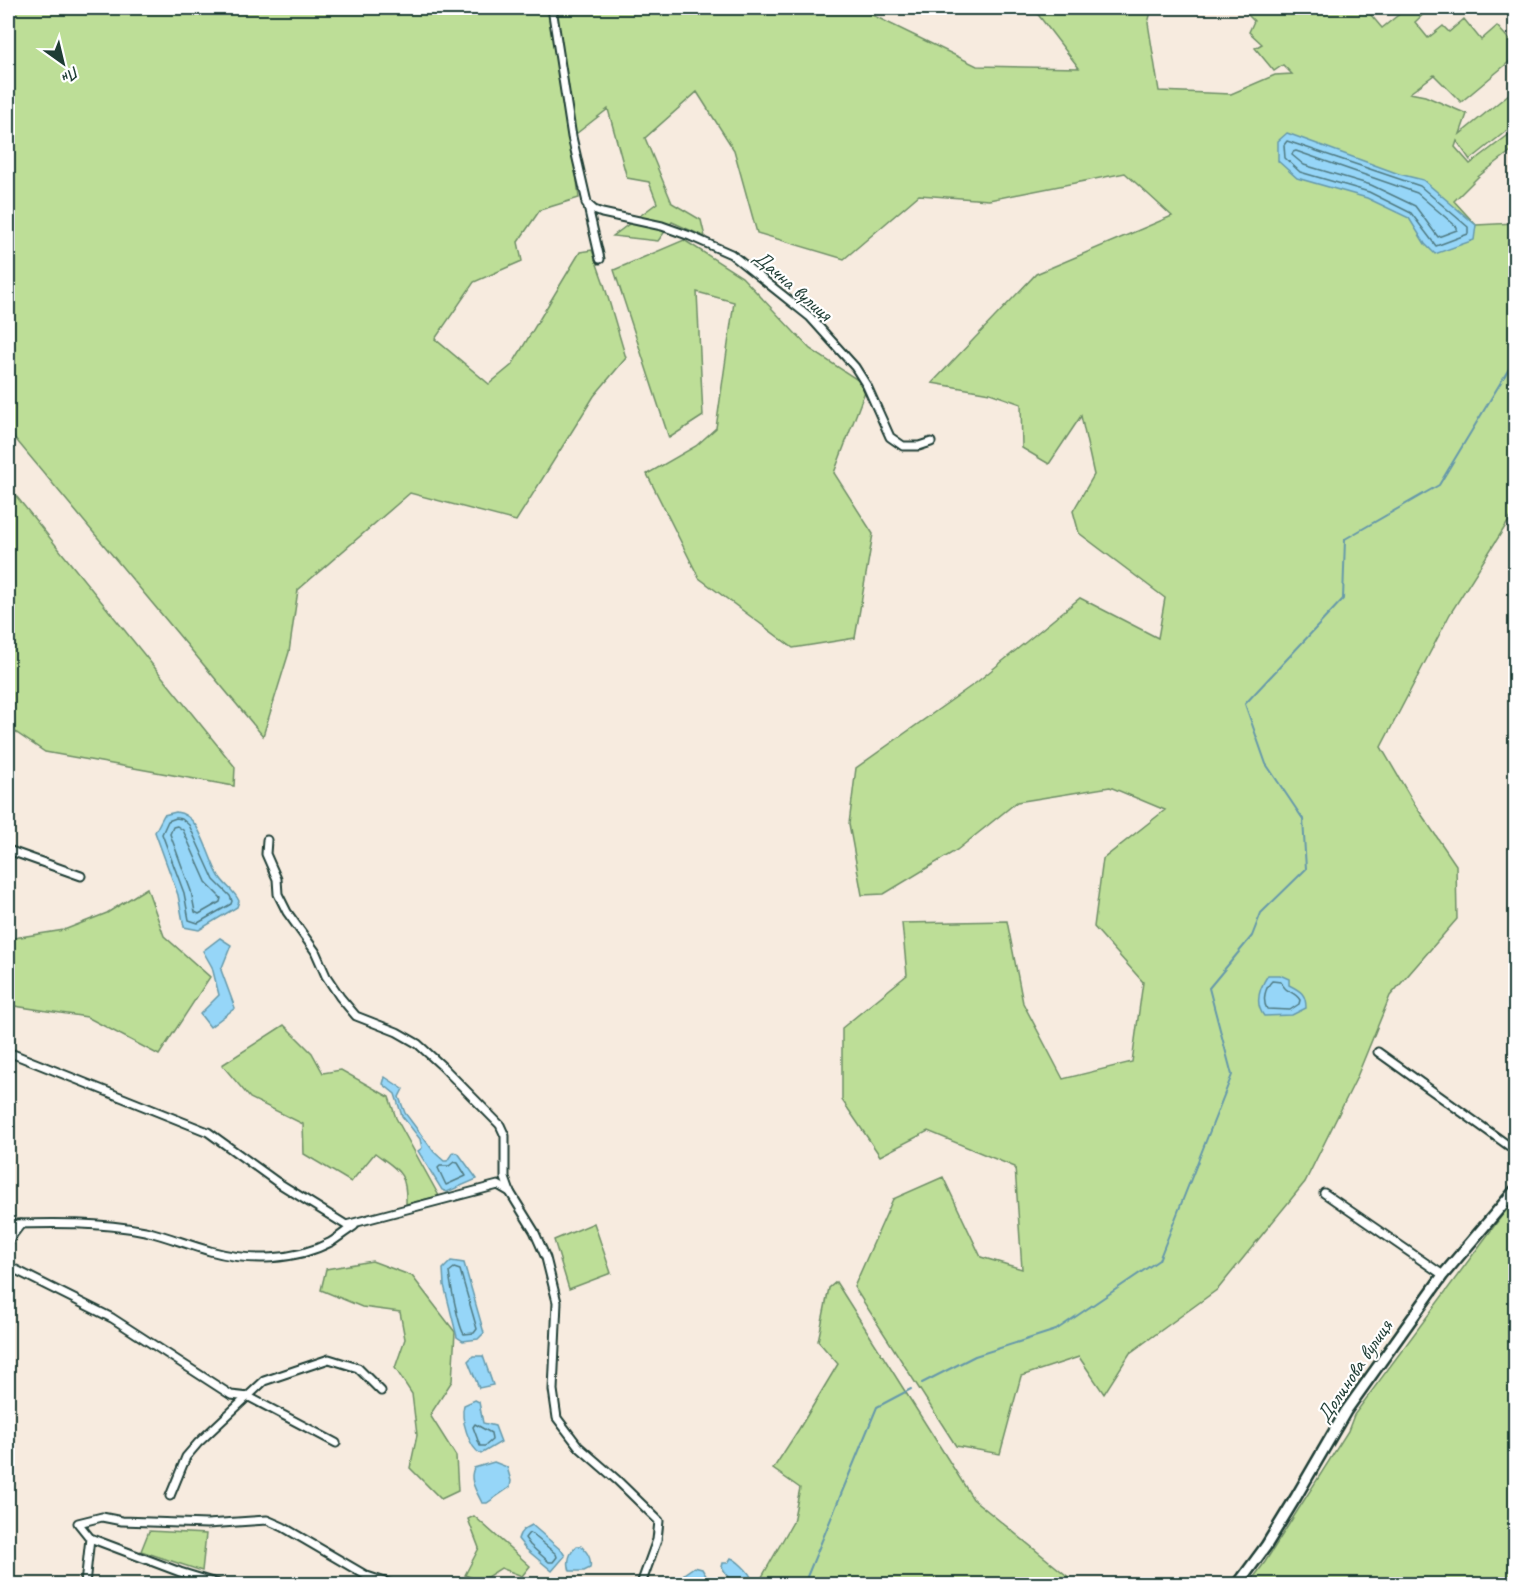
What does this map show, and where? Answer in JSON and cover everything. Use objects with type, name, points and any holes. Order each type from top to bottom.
[{"type":"street","points":[[552,8],[572,137],[600,259]]},
{"type":"street","name":"Дачна вулиця","points":[[586,203],[602,213],[662,226],[731,254],[810,316],[855,367],[867,386],[890,437],[903,446],[919,446],[931,442]]},
{"type":"street","points":[[267,840],[266,854],[277,879],[279,894],[287,912],[315,951],[326,976],[356,1016],[397,1032],[417,1044],[500,1125],[505,1136],[505,1178],[510,1192],[534,1232],[546,1258],[557,1302],[553,1390],[557,1418],[579,1447],[659,1521],[657,1540],[641,1584]]},
{"type":"street","points":[[8,850],[81,876]]},
{"type":"street","points":[[8,1052],[208,1132],[277,1182],[346,1226],[498,1185],[510,1192]]},
{"type":"street","points":[[1378,1052],[1515,1151]]},
{"type":"street","name":"Долинова вулиця","points":[[1238,1584],[1266,1546],[1346,1411],[1443,1275],[1515,1189]]},
{"type":"street","points":[[1324,1193],[1443,1275]]},
{"type":"street","points":[[8,1224],[94,1224],[122,1227],[173,1238],[208,1251],[247,1259],[312,1250],[333,1241],[358,1223]]},
{"type":"street","points":[[8,1240],[21,1224]]},
{"type":"street","points":[[8,1266],[112,1317],[231,1395],[249,1397],[336,1443]]},
{"type":"street","points":[[170,1496],[186,1457],[264,1382],[329,1359],[358,1368],[381,1391]]},
{"type":"street","points":[[219,1584],[90,1538],[78,1523],[102,1517],[122,1521],[207,1524],[267,1520],[367,1576],[391,1584]]},
{"type":"street","points":[[85,1584],[90,1538]]},
{"type":"green space","points":[[8,8],[860,9],[977,66],[1079,68],[1033,8],[1152,8],[1148,23],[1159,91],[1231,94],[1275,75],[1292,74],[1283,65],[1274,71],[1255,48],[1262,44],[1249,32],[1254,21],[1241,8],[1365,8],[1382,28],[1407,8],[1430,8],[1415,22],[1428,38],[1443,26],[1449,32],[1464,19],[1481,40],[1497,26],[1515,46],[1515,57],[1461,102],[1434,75],[1410,93],[1425,96],[1467,114],[1460,134],[1515,89],[1515,124],[1470,160],[1457,141],[1455,147],[1470,164],[1515,130],[1515,148],[1479,176],[1454,201],[1476,225],[1515,223],[1515,511],[1450,614],[1381,747],[1415,805],[1456,865],[1457,919],[1390,996],[1356,1079],[1305,1182],[1218,1289],[1130,1353],[1104,1394],[1079,1357],[1021,1376],[1000,1454],[956,1446],[854,1287],[893,1199],[943,1177],[981,1257],[1022,1269],[1015,1167],[928,1131],[880,1156],[842,1100],[842,1028],[907,975],[902,923],[1007,921],[1023,1003],[1063,1079],[1132,1062],[1143,982],[1094,927],[1103,859],[1165,810],[1110,787],[1017,802],[957,850],[884,894],[862,895],[849,824],[856,768],[977,682],[1080,598],[1158,638],[1165,598],[1079,533],[1073,511],[1094,475],[1081,416],[1049,464],[1022,448],[1021,404],[990,393],[932,383],[1036,274],[1172,216],[1125,173],[989,200],[919,195],[844,259],[757,233],[734,150],[697,92],[645,138],[672,203],[701,220],[705,237],[672,222],[658,241],[613,236],[657,203],[649,182],[627,178],[608,109],[572,137],[579,198],[540,210],[518,242],[522,261],[474,282],[435,339],[489,384],[512,365],[580,252],[592,250],[626,358],[594,396],[516,521],[410,493],[298,590],[289,652],[263,736],[8,430]]},
{"type":"green space","points":[[684,240],[742,277],[810,349],[867,386],[834,473],[873,534],[855,638],[793,648],[699,578],[647,474],[696,446],[716,428],[734,302],[697,292],[703,416],[669,438],[614,270]]},
{"type":"green space","points":[[8,486],[235,767],[234,786],[45,752],[8,727]]},
{"type":"green space","points":[[147,888],[164,936],[210,977],[159,1055],[87,1017],[8,1005],[8,939],[64,930],[107,913]]},
{"type":"green space","points":[[284,1025],[312,1053],[323,1073],[341,1070],[389,1097],[396,1118],[439,1196],[406,1204],[405,1185],[400,1173],[375,1153],[351,1182],[304,1154],[303,1124],[250,1098],[222,1065]]},
{"type":"green space","points":[[1515,1198],[1515,1584],[1249,1584],[1348,1431],[1354,1415]]},
{"type":"green space","points":[[594,1223],[611,1273],[569,1289],[554,1240]]},
{"type":"green space","points":[[372,1261],[412,1276],[455,1332],[452,1381],[430,1415],[456,1456],[458,1491],[441,1499],[410,1468],[417,1435],[412,1394],[395,1368],[405,1339],[400,1312],[362,1307],[321,1290],[326,1269]]},
{"type":"green space","points":[[836,1282],[973,1499],[1077,1584],[758,1584],[793,1522],[800,1488],[773,1469],[838,1364],[818,1341],[829,1288]]},
{"type":"green space","points":[[474,1516],[530,1566],[522,1576],[501,1568],[481,1581],[465,1575],[479,1548],[468,1519]]},
{"type":"green space","points":[[149,1531],[206,1534],[202,1571],[141,1551]]},
{"type":"water","points":[[1287,133],[1399,174],[1423,180],[1476,225],[1474,240],[1435,254],[1425,244],[1409,218],[1367,198],[1297,178],[1278,161],[1278,141]]},
{"type":"water","points":[[176,812],[192,820],[219,876],[239,901],[237,907],[199,930],[184,927],[178,895],[155,832],[164,815]]},
{"type":"water","points":[[220,938],[231,945],[221,970],[235,1008],[210,1027],[200,1014],[219,995],[212,967],[203,951]]},
{"type":"water","points":[[1268,975],[1280,975],[1289,979],[1289,985],[1304,996],[1306,1008],[1292,1015],[1264,1016],[1259,1006],[1259,995]]},
{"type":"water","points":[[385,1077],[403,1089],[399,1097],[405,1113],[434,1152],[444,1161],[447,1161],[453,1152],[458,1153],[477,1179],[447,1192],[442,1190],[418,1151],[422,1148],[420,1139],[402,1116],[395,1094],[383,1084]]},
{"type":"water","points":[[451,1261],[464,1263],[484,1333],[478,1339],[463,1341],[457,1337],[444,1285],[443,1269]]},
{"type":"water","points":[[473,1356],[483,1356],[493,1385],[479,1388],[468,1361]]},
{"type":"water","points":[[475,1400],[479,1402],[483,1423],[495,1426],[501,1442],[481,1454],[469,1439],[463,1417],[464,1405]]},
{"type":"water","points":[[494,1462],[507,1467],[511,1481],[510,1487],[487,1503],[482,1503],[474,1486],[472,1472],[474,1468]]},
{"type":"water","points":[[532,1525],[565,1556],[552,1571],[518,1539],[523,1530]]},
{"type":"water","points":[[577,1546],[581,1546],[590,1558],[590,1568],[584,1571],[570,1571],[569,1558]]},
{"type":"water","points":[[731,1558],[751,1577],[744,1584],[735,1584],[722,1567],[723,1563],[728,1563]]},
{"type":"water","points":[[694,1567],[702,1569],[711,1584],[681,1584],[684,1574]]},
{"type":"waterway","points":[[922,1383],[975,1356],[1056,1330],[1159,1260],[1232,1075],[1209,988],[1252,936],[1261,913],[1306,869],[1303,819],[1266,764],[1245,704],[1343,599],[1345,539],[1439,485],[1516,357]]},
{"type":"waterway","points":[[804,1584],[877,1407],[911,1389]]}]
